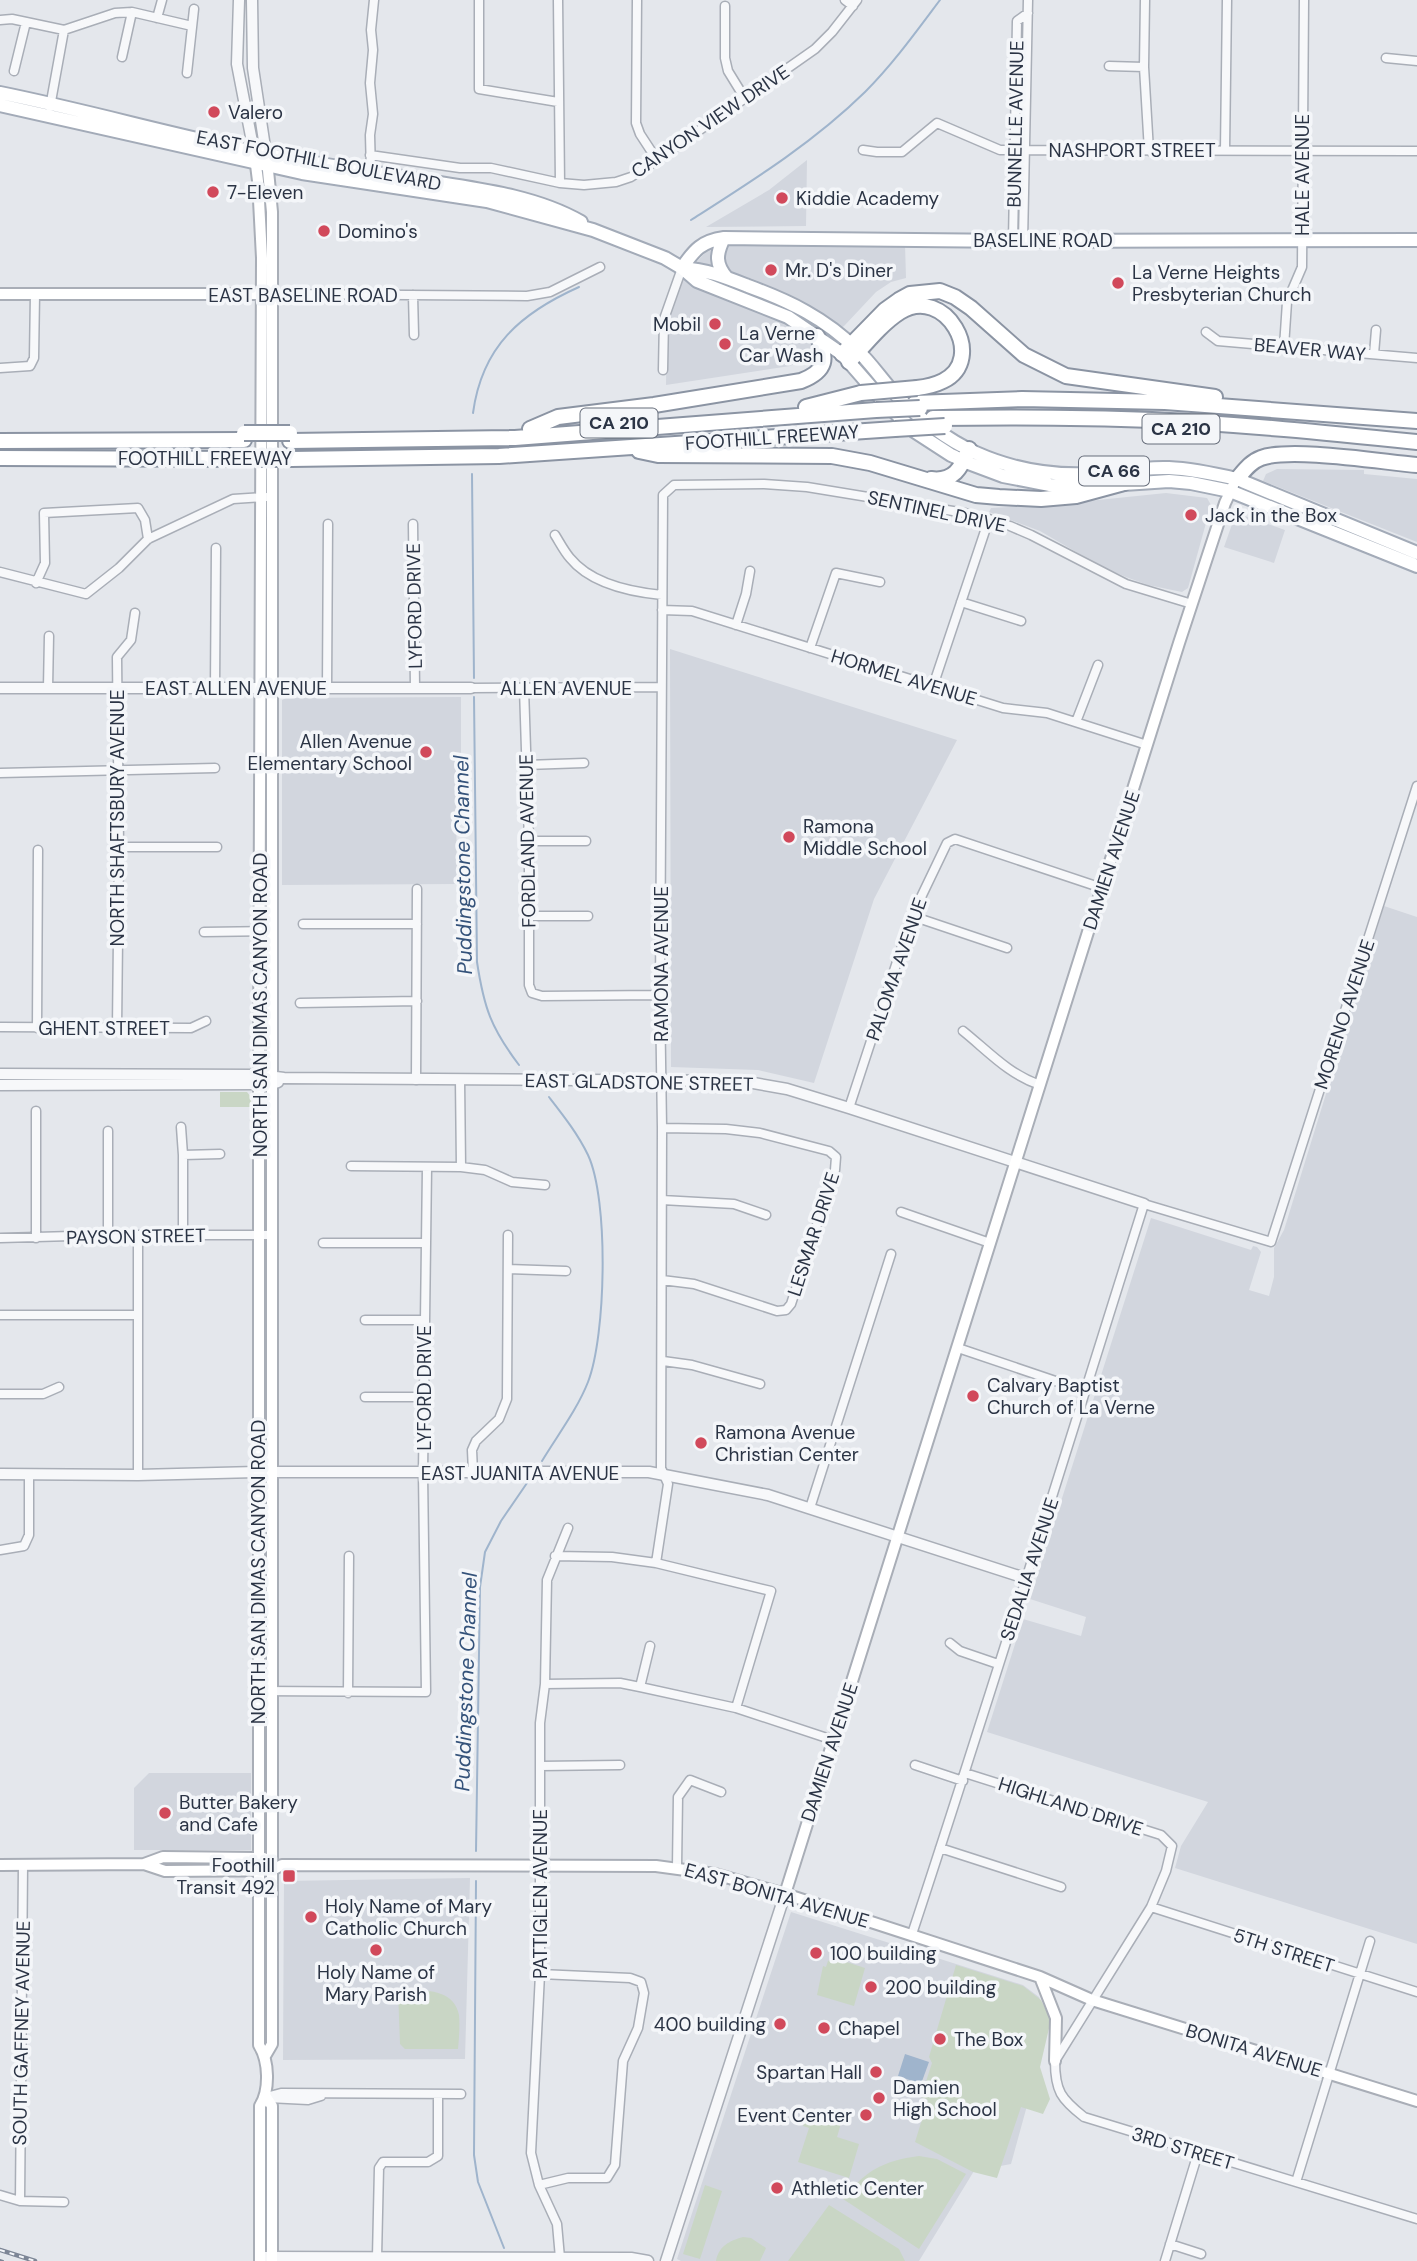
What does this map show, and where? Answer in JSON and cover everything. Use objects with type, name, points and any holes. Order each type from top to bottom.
[{"type":"highway","points":[[850,353],[885,310],[899,300],[910,294],[940,291],[971,308],[1024,355],[1066,376],[1224,398],[1250,407]]},
{"type":"highway","points":[[850,353],[901,311],[915,307],[939,311],[950,318],[958,330],[962,351],[958,364],[945,380],[917,400]]},
{"type":"highway","points":[[530,429],[558,417],[801,381],[816,374],[822,367],[825,355],[817,336]]},
{"type":"highway","points":[[806,408],[861,393],[917,400],[1107,408],[1417,429]]},
{"type":"highway","name":"FOOTHILL FREEWAY","points":[[0,432],[244,446],[441,444],[621,447],[882,416],[917,400],[1035,399],[1165,402],[1417,421]]},
{"type":"highway","name":"FOOTHILL FREEWAY","points":[[0,458],[155,458],[244,446],[441,444],[530,429],[806,408],[939,422],[1164,428],[1417,450]]},
{"type":"highway","points":[[441,444],[610,442],[882,416]]},
{"type":"highway","points":[[939,422],[1058,417],[1154,420],[1264,427],[1417,442]]},
{"type":"highway","points":[[0,441],[244,446]]},
{"type":"highway","points":[[621,447],[658,455],[832,456],[870,463],[976,495],[1041,499],[1076,496],[1124,483]]},
{"type":"highway","points":[[922,478],[938,480],[953,477],[967,455]]},
{"type":"highway","points":[[1233,485],[1248,465],[1270,455],[1300,455],[1417,466]]},
{"type":"main road","name":"EAST FOOTHILL BOULEVARD","points":[[0,93],[50,110],[261,158],[342,180],[457,191]]},
{"type":"main road","name":"EAST FOOTHILL BOULEVARD","points":[[0,105],[50,110]]},
{"type":"main road","name":"EAST FOOTHILL BOULEVARD","points":[[261,158],[371,172],[457,191],[593,230],[665,258],[682,268]]},
{"type":"main road","name":"NORTH SAN DIMAS CANYON ROAD","points":[[261,158],[261,222],[267,294],[273,497],[267,688],[266,931],[259,1080],[259,2045],[265,2056]]},
{"type":"main road","name":"BASELINE ROAD","points":[[682,268],[703,243],[724,238],[1018,241],[1417,240]]},
{"type":"main road","points":[[724,238],[717,257],[721,271],[727,278]]},
{"type":"main road","points":[[682,268],[707,270],[806,310],[850,353]]},
{"type":"main road","points":[[682,268],[698,281],[788,317],[850,353]]},
{"type":"main road","name":"EAST BASELINE ROAD","points":[[0,294],[267,294]]},
{"type":"main road","name":"NORTH SAN DIMAS CANYON ROAD","points":[[267,294],[260,498],[267,688]]},
{"type":"main road","name":"CA 66","points":[[850,353],[884,402],[914,431],[967,455],[1003,476],[1050,485],[1183,482],[1233,485],[1417,566]]},
{"type":"main road","name":"CA 66","points":[[967,455],[1049,473],[1093,474],[1170,468],[1193,470],[1417,553]]},
{"type":"main road","name":"DAMIEN AVENUE","points":[[785,1894],[1147,745],[1233,485]]},
{"type":"main road","name":"NORTH SAN DIMAS CANYON ROAD","points":[[266,931],[272,1080],[272,1858]]},
{"type":"main road","name":"EAST BONITA AVENUE","points":[[144,1864],[163,1857],[272,1858]]},
{"type":"main road","points":[[272,1858],[277,1868],[272,2044],[265,2056],[266,2097],[272,2106],[272,2259]]},
{"type":"main road","name":"EAST BONITA AVENUE","points":[[0,1865],[144,1864],[165,1871],[259,1871],[277,1868],[677,1867],[715,1874],[912,1934],[1040,1977],[1092,2000]]},
{"type":"main road","points":[[1040,1977],[1056,2018],[1055,2061]]},
{"type":"main road","name":"BONITA AVENUE","points":[[1092,2000],[1417,2101]]},
{"type":"main road","points":[[260,2259],[260,2106],[266,2097]]},
{"type":"street","points":[[157,18],[162,0]]},
{"type":"street","points":[[239,0],[237,64],[261,158]]},
{"type":"street","points":[[252,0],[253,68],[261,158]]},
{"type":"street","points":[[371,172],[373,114],[370,83],[374,0]]},
{"type":"street","points":[[480,0],[479,89],[558,102]]},
{"type":"street","points":[[558,0],[561,183]]},
{"type":"street","points":[[637,0],[636,123],[639,134],[657,160]]},
{"type":"street","points":[[845,0],[855,3]]},
{"type":"street","name":"BUNNELLE AVENUE","points":[[1018,241],[1025,150],[1028,0]]},
{"type":"street","points":[[1146,0],[1144,67],[1149,151]]},
{"type":"street","points":[[1225,150],[1227,0]]},
{"type":"street","name":"HALE AVENUE","points":[[1284,347],[1287,302],[1302,267],[1304,0]]},
{"type":"street","name":"CANYON VIEW DRIVE","points":[[370,155],[460,168],[491,168],[584,186],[632,177],[815,49],[855,3]]},
{"type":"street","points":[[725,6],[725,58],[728,71],[744,97]]},
{"type":"street","points":[[187,73],[194,9]]},
{"type":"street","points":[[122,57],[132,12]]},
{"type":"street","points":[[0,20],[64,30],[115,13],[132,12],[192,26]]},
{"type":"street","name":"BUNNELLE AVENUE","points":[[1018,241],[1014,150],[1017,20],[1028,13]]},
{"type":"street","points":[[15,71],[26,22]]},
{"type":"street","points":[[50,110],[64,30]]},
{"type":"street","points":[[1386,58],[1417,61]]},
{"type":"street","points":[[1109,66],[1144,67]]},
{"type":"street","name":"NASHPORT STREET","points":[[863,150],[902,152],[937,123],[1000,150],[1417,151]]},
{"type":"street","points":[[457,191],[460,168]]},
{"type":"street","name":"EAST BASELINE ROAD","points":[[267,294],[539,295],[551,292],[600,267]]},
{"type":"street","points":[[663,370],[664,319],[682,268]]},
{"type":"street","points":[[0,369],[30,366],[34,358],[35,295]]},
{"type":"street","points":[[413,295],[414,335]]},
{"type":"street","points":[[1374,354],[1376,330]]},
{"type":"street","name":"BEAVER WAY","points":[[1206,331],[1218,341],[1417,358]]},
{"type":"street","name":"SENTINEL DRIVE","points":[[667,489],[674,485],[764,484],[807,487],[989,519],[1031,535],[1126,584],[1192,604]]},
{"type":"street","name":"RAMONA AVENUE","points":[[656,1563],[668,1484],[661,1468],[663,1128],[660,995],[662,502],[667,489]]},
{"type":"street","points":[[0,572],[86,594],[148,540],[233,499],[273,497]]},
{"type":"street","points":[[36,583],[45,563],[44,513],[138,508],[145,520],[148,540]]},
{"type":"street","points":[[933,686],[989,519]]},
{"type":"street","points":[[327,688],[328,524]]},
{"type":"street","name":"LYFORD DRIVE","points":[[413,524],[415,688]]},
{"type":"street","points":[[555,535],[571,560],[590,574],[633,592],[662,595]]},
{"type":"street","points":[[215,688],[216,548]]},
{"type":"street","points":[[736,625],[750,570]]},
{"type":"street","points":[[810,648],[836,573],[880,582]]},
{"type":"street","points":[[961,602],[1021,621]]},
{"type":"street","name":"HORMEL AVENUE","points":[[662,610],[692,611],[1003,708],[1047,713],[1147,745]]},
{"type":"street","name":"NORTH SHAFTSBURY AVENUE","points":[[117,1028],[117,657],[131,640],[135,613]]},
{"type":"street","points":[[48,688],[49,636]]},
{"type":"street","points":[[1076,722],[1098,665]]},
{"type":"street","name":"ALLEN AVENUE","points":[[471,688],[661,687]]},
{"type":"street","name":"EAST ALLEN AVENUE","points":[[0,688],[471,688]]},
{"type":"street","name":"FORDLAND AVENUE","points":[[524,688],[530,916],[529,985],[532,993],[542,996],[660,995]]},
{"type":"street","points":[[526,765],[584,763]]},
{"type":"street","points":[[0,773],[215,768]]},
{"type":"street","name":"MORENO AVENUE","points":[[1144,1204],[1271,1242],[1417,786]]},
{"type":"street","name":"PALOMA AVENUE","points":[[849,1108],[912,916],[947,843],[955,838],[1102,888]]},
{"type":"street","points":[[528,841],[586,841]]},
{"type":"street","points":[[119,847],[217,847]]},
{"type":"street","points":[[37,1028],[38,850]]},
{"type":"street","points":[[416,1080],[417,890]]},
{"type":"street","points":[[530,916],[588,916]]},
{"type":"street","points":[[912,916],[1007,948]]},
{"type":"street","points":[[303,924],[417,924]]},
{"type":"street","points":[[204,932],[266,931]]},
{"type":"street","points":[[300,1003],[417,1001]]},
{"type":"street","name":"GHENT STREET","points":[[0,1027],[191,1028],[206,1021]]},
{"type":"street","points":[[963,1031],[1007,1070],[1021,1079],[1040,1085]]},
{"type":"street","name":"EAST GLADSTONE STREET","points":[[0,1074],[259,1080]]},
{"type":"street","name":"EAST GLADSTONE STREET","points":[[0,1085],[284,1078],[724,1080],[763,1084],[849,1108],[1144,1204]]},
{"type":"street","points":[[460,1080],[461,1167]]},
{"type":"street","points":[[36,1111],[36,1238]]},
{"type":"street","points":[[181,1127],[183,1235]]},
{"type":"street","name":"LESMAR DRIVE","points":[[662,1280],[694,1284],[777,1311],[786,1310],[791,1304],[835,1170],[836,1157],[829,1151],[760,1133],[726,1129],[663,1128]]},
{"type":"street","points":[[108,1131],[108,1235]]},
{"type":"street","points":[[183,1155],[219,1154]]},
{"type":"street","points":[[351,1166],[461,1167],[485,1170],[512,1182],[545,1185]]},
{"type":"street","name":"LYFORD DRIVE","points":[[348,1693],[426,1692],[423,1473],[427,1168]]},
{"type":"street","points":[[662,1200],[734,1205],[766,1215]]},
{"type":"street","name":"SEDALIA AVENUE","points":[[912,1934],[1144,1204]]},
{"type":"street","points":[[901,1212],[990,1243]]},
{"type":"street","name":"PAYSON STREET","points":[[0,1238],[273,1235]]},
{"type":"street","points":[[472,1472],[472,1450],[476,1441],[499,1419],[507,1399],[508,1235]]},
{"type":"street","points":[[138,1236],[138,1475]]},
{"type":"street","points":[[323,1243],[425,1243]]},
{"type":"street","points":[[810,1507],[891,1254]]},
{"type":"street","points":[[508,1269],[566,1271]]},
{"type":"street","points":[[0,1315],[137,1315]]},
{"type":"street","points":[[365,1320],[424,1320]]},
{"type":"street","points":[[958,1348],[1085,1391]]},
{"type":"street","points":[[663,1361],[692,1365],[760,1384]]},
{"type":"street","points":[[0,1394],[43,1394],[59,1387]]},
{"type":"street","points":[[365,1397],[425,1397]]},
{"type":"street","name":"EAST JUANITA AVENUE","points":[[0,1474],[649,1472],[744,1489],[810,1507],[897,1538],[1026,1578]]},
{"type":"street","points":[[0,1550],[24,1546],[29,1535],[29,1474]]},
{"type":"street","name":"PATTIGLEN AVENUE","points":[[560,2258],[557,2224],[539,2185],[531,2153],[540,1975],[540,1723],[545,1684],[547,1580],[568,1528]]},
{"type":"street","points":[[258,1691],[348,1693],[349,1556]]},
{"type":"street","points":[[555,1556],[612,1557],[656,1563],[771,1591],[736,1708]]},
{"type":"street","points":[[950,1643],[960,1651],[998,1664]]},
{"type":"street","points":[[640,1687],[650,1646]]},
{"type":"street","points":[[545,1684],[620,1683],[736,1708],[833,1740]]},
{"type":"street","points":[[540,1766],[620,1765]]},
{"type":"street","name":"HIGHLAND DRIVE","points":[[915,1765],[1161,1835],[1172,1846],[1166,1871],[1150,1907]]},
{"type":"street","points":[[677,1867],[678,1797],[690,1780],[721,1792]]},
{"type":"street","points":[[940,1849],[1061,1887]]},
{"type":"street","name":"SOUTH GAFFNEY AVENUE","points":[[20,2201],[23,1865]]},
{"type":"street","name":"DAMIEN AVENUE","points":[[666,2261],[785,1894]]},
{"type":"street","points":[[1055,2061],[1150,1907]]},
{"type":"street","name":"5TH STREET","points":[[1150,1907],[1417,1992]]},
{"type":"street","points":[[1296,2182],[1370,1941]]},
{"type":"street","points":[[539,2185],[568,2178],[607,2178],[615,2165],[623,2061],[638,2028],[644,1993],[641,1982],[630,1978],[540,1975]]},
{"type":"street","name":"3RD STREET","points":[[1055,2061],[1055,2082],[1064,2102],[1084,2117],[1417,2219]]},
{"type":"street","points":[[266,2097],[281,2093],[461,2094]]},
{"type":"street","points":[[377,2257],[379,2168],[383,2162],[428,2162],[438,2156],[438,2095]]},
{"type":"street","points":[[1165,2261],[1198,2154]]},
{"type":"street","points":[[0,2195],[20,2201],[64,2202]]},
{"type":"street","points":[[1170,2244],[1202,2254]]},
{"type":"street","points":[[260,2259],[631,2258],[648,2261]]},
{"type":"shaded area","name":"Kiddie Academy","points":[[807,160],[806,226],[706,227],[769,190]]},
{"type":"shaded area","points":[[743,240],[905,244],[906,278],[891,282],[876,292],[813,354],[790,366],[666,385],[667,319],[684,275],[711,247]]},
{"type":"shaded area","points":[[1277,469],[1364,470],[1364,474],[1417,479],[1417,542],[1263,481],[1266,474]]},
{"type":"shaded area","points":[[1166,493],[1207,498],[1211,505],[1188,588],[1182,592],[1126,577],[1102,567],[1040,531],[989,512],[991,508]]},
{"type":"shaded area","points":[[1236,513],[1285,530],[1274,563],[1224,547]]},
{"type":"shaded area","name":"Ramona Middle School","points":[[670,649],[957,740],[874,899],[814,1083],[758,1070],[671,1067]]},
{"type":"shaded area","points":[[461,697],[461,801],[456,802],[457,884],[282,885],[282,700]]},
{"type":"shaded area","points":[[1384,906],[1417,917],[1417,1944],[1175,1868],[1181,1846],[1208,1802],[987,1732],[1023,1619],[1081,1636],[1086,1617],[1030,1599],[1151,1218],[1251,1250],[1253,1246],[1257,1247],[1261,1252],[1249,1290],[1269,1296],[1274,1277],[1274,1248],[1284,1230]]},
{"type":"shaded area","points":[[149,1773],[251,1773],[251,1850],[134,1850],[134,1788]]},
{"type":"shaded area","name":"Holy Name of Mary Parish","points":[[470,1878],[465,2059],[283,2060],[284,1881]]},
{"type":"shaded area","name":"Damien High School","points":[[791,1912],[1023,1985],[1039,1997],[1047,2017],[1047,2033],[1011,2164],[974,2171],[919,2261],[677,2259]]},
{"type":"green space","points":[[220,1092],[247,1092],[251,1097],[252,1107],[220,1107]]},
{"type":"green space","points":[[834,1958],[865,1968],[854,2006],[817,1995],[823,1966],[826,1967],[828,1961]]},
{"type":"green space","points":[[956,1965],[1023,1986],[1041,2000],[1049,2016],[1050,2024],[1040,2067],[1050,2099],[1043,2114],[1021,2107],[997,2178],[973,2172],[915,2142],[928,2100],[921,2097],[932,2063],[929,2057]]},
{"type":"green space","points":[[398,1990],[435,1992],[450,1999],[459,2015],[458,2049],[405,2049],[400,2044]]},
{"type":"green space","points":[[808,2110],[842,2120],[837,2137],[859,2144],[849,2178],[798,2162],[809,2128],[803,2126]]},
{"type":"green space","points":[[919,2156],[937,2159],[966,2174],[919,2249],[843,2199],[876,2168]]},
{"type":"green space","points":[[705,2185],[722,2191],[700,2259],[683,2254]]},
{"type":"green space","points":[[829,2205],[899,2249],[905,2261],[788,2261]]},
{"type":"green space","points":[[743,2237],[751,2238],[766,2248],[760,2261],[716,2261],[725,2245]]},
{"type":"water","points":[[905,2054],[929,2062],[921,2084],[898,2076]]},
{"type":"waterway","name":"Puddingstone Channel","points":[[691,220],[781,160],[845,111],[904,48],[940,0]]},
{"type":"waterway","name":"Puddingstone Channel","points":[[473,413],[485,369],[508,335],[539,308],[579,287]]},
{"type":"waterway","name":"Puddingstone Channel","points":[[472,474],[474,678]]},
{"type":"waterway","name":"Puddingstone Channel","points":[[474,697],[477,962],[490,1017],[519,1065]]},
{"type":"waterway","name":"Puddingstone Channel","points":[[542,1461],[573,1413],[588,1382],[599,1333],[603,1268],[595,1176],[580,1140],[549,1097]]},
{"type":"waterway","name":"Puddingstone Channel","points":[[476,1851],[480,1587],[485,1552],[501,1521],[527,1483]]},
{"type":"waterway","name":"Puddingstone Channel","points":[[476,1881],[474,2155],[478,2182],[504,2248]]},
{"type":"railway","points":[[0,2250],[35,2261]]},
{"type":"place","name":"Valero","points":[[214,112]]},
{"type":"place","name":"7-Eleven","points":[[213,192]]},
{"type":"place","name":"Kiddie Academy","points":[[782,198]]},
{"type":"place","name":"Domino's","points":[[324,231]]},
{"type":"place","name":"Mr. D's Diner","points":[[771,270]]},
{"type":"place","name":"La Verne Heights Presbyterian Church","points":[[1118,283]]},
{"type":"place","name":"Mobil","points":[[715,324]]},
{"type":"place","name":"La Verne Car Wash","points":[[725,344]]},
{"type":"place","name":"Jack in the Box","points":[[1191,515]]},
{"type":"place","name":"Allen Avenue Elementary School","points":[[426,752]]},
{"type":"place","name":"Ramona Middle School","points":[[789,837]]},
{"type":"place","name":"Calvary Baptist Church of La Verne","points":[[973,1396]]},
{"type":"place","name":"Ramona Avenue Christian Center","points":[[701,1443]]},
{"type":"place","name":"Butter Bakery and Cafe","points":[[165,1813]]},
{"type":"place","name":"Foothill Transit 492","points":[[289,1876]]},
{"type":"place","name":"Holy Name of Mary Catholic Church","points":[[311,1917]]},
{"type":"place","name":"Holy Name of Mary Parish","points":[[376,1950]]},
{"type":"place","name":"100 building","points":[[816,1953]]},
{"type":"place","name":"200 building","points":[[871,1987]]},
{"type":"place","name":"400 building","points":[[780,2024]]},
{"type":"place","name":"Chapel","points":[[824,2028]]},
{"type":"place","name":"The Box","points":[[940,2039]]},
{"type":"place","name":"Spartan Hall","points":[[876,2072]]},
{"type":"place","name":"Damien High School","points":[[879,2098]]},
{"type":"place","name":"Event Center","points":[[866,2115]]},
{"type":"place","name":"Athletic Center","points":[[777,2188]]}]
